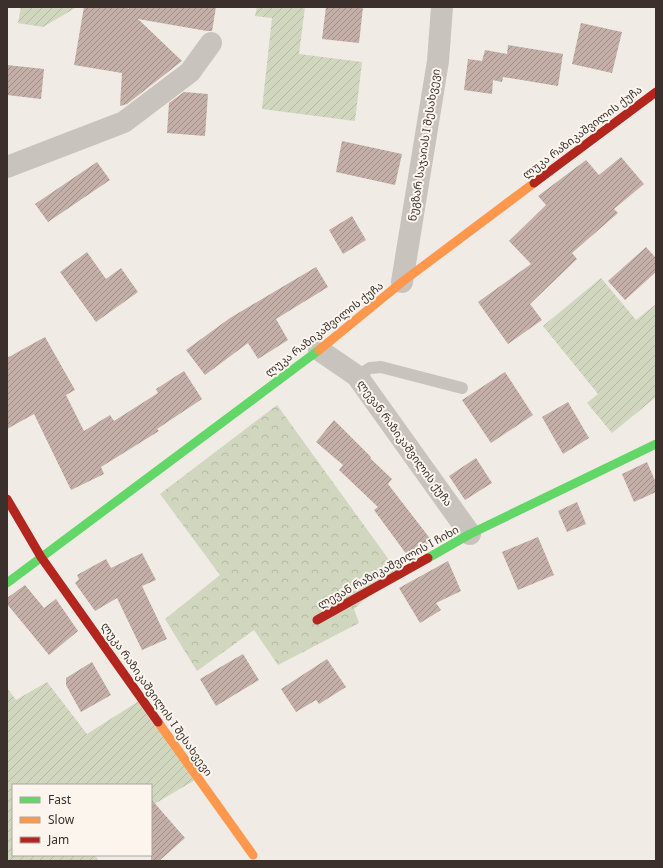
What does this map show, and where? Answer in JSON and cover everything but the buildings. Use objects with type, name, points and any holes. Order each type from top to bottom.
[{"type":"street","name":"ნუგზარ საჯაიას I შესახვევი","points":[[402,282],[438,61],[442,7]]},
{"type":"street","points":[[7,167],[124,122],[190,72],[211,43]]},
{"type":"street","name":"ლუკა რაზიკაშვილის ქუჩა","points":[[7,583],[319,350],[402,282],[656,92]]},
{"type":"street","name":"ლევან რაზიკაშვილის ქუჩა","points":[[319,350],[357,376],[470,534]]},
{"type":"street","points":[[470,534],[656,444]]},
{"type":"street","name":"ლუკა რაზიკაშვილის I შესახვევი","points":[[7,499],[41,557],[253,855]]},
{"type":"street","name":"ლევან რაზიკაშვილის I ჩიხი","points":[[317,620],[470,534]]},
{"type":"lane","points":[[357,376],[370,368],[381,367],[462,388]]},
{"type":"green space","points":[[21,7],[77,7],[43,27],[18,23]]},
{"type":"green space","points":[[257,7],[305,7],[299,54],[362,62],[355,121],[262,109],[272,18],[255,16]]},
{"type":"green space","points":[[601,278],[636,320],[656,304],[656,397],[612,433],[587,403],[598,394],[543,326]]},
{"type":"green space","points":[[277,405],[397,571],[354,609],[359,623],[278,665],[254,630],[197,671],[165,619],[220,575],[160,494]]},
{"type":"green space","points":[[47,682],[87,734],[139,701],[195,780],[152,805],[152,784],[12,784],[12,856],[96,856],[99,861],[7,861],[7,688],[16,700]]},
{"type":"traffic: fast","points":[[7,583],[319,350]]},
{"type":"traffic: fast","points":[[428,558],[470,534],[656,444]]},
{"type":"traffic: slow","points":[[319,350],[402,282],[534,183]]},
{"type":"traffic: slow","points":[[158,722],[253,855]]},
{"type":"traffic: jam","points":[[534,183],[656,92]]},
{"type":"traffic: jam","points":[[7,499],[41,557],[158,722]]},
{"type":"traffic: jam","points":[[317,620],[428,558]]}]
